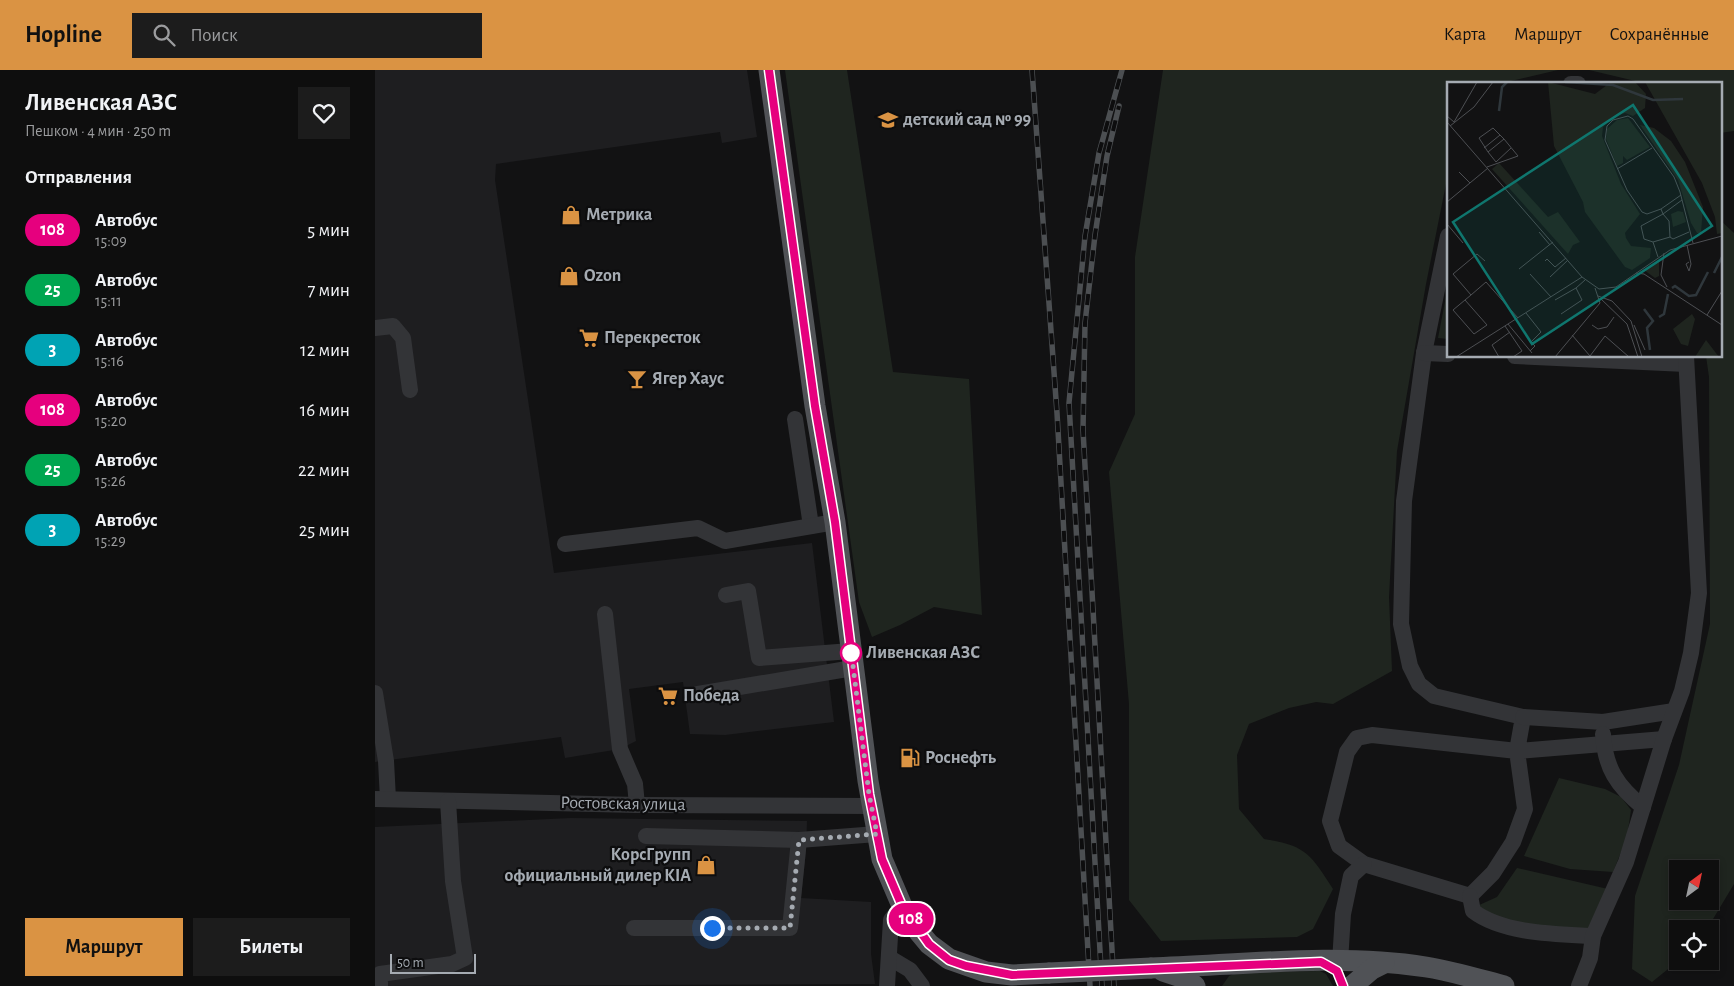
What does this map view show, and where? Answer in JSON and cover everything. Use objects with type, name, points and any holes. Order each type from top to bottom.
[{"type":"main road","points":[[769,70],[815,406],[835,522],[871,806],[882,859],[902,906],[929,944],[949,960],[979,970],[1012,975],[1330,962],[1384,963],[1426,967],[1504,986]]},
{"type":"main road","points":[[1330,962],[1337,971],[1343,986]]},
{"type":"main road","points":[[1352,986],[1372,969],[1384,963]]},
{"type":"main road","points":[[1208,986],[1211,977],[1222,966]]},
{"type":"main road","points":[[1151,968],[1184,978],[1195,986]]},
{"type":"street","points":[[1447,241],[1424,353],[1404,501],[1401,624],[1410,666],[1419,684],[1434,696],[1523,717],[1603,722],[1674,711]]},
{"type":"street","points":[[375,328],[393,326],[403,338],[410,390]]},
{"type":"street","points":[[1424,353],[1447,354]]},
{"type":"street","points":[[1579,986],[1590,958],[1593,936],[1626,862],[1664,739],[1683,691],[1691,653],[1699,593],[1686,360],[1600,358]]},
{"type":"street","points":[[795,419],[811,526]]},
{"type":"street","points":[[565,544],[698,528],[725,541],[835,522]]},
{"type":"street","points":[[726,594],[747,591],[759,658],[852,659]]},
{"type":"street","points":[[605,614],[620,749],[635,784],[637,805]]},
{"type":"street","points":[[698,694],[852,659]]},
{"type":"street","points":[[375,692],[386,761],[382,799]]},
{"type":"street","points":[[1470,896],[1493,872],[1513,842],[1525,809],[1517,751],[1523,717]]},
{"type":"street","points":[[1603,722],[1604,744],[1612,775],[1623,791],[1643,807]]},
{"type":"street","points":[[1470,896],[1363,864],[1339,846],[1330,821],[1347,752],[1357,738],[1372,735],[1517,751],[1664,739]]},
{"type":"street","name":"Ростовская улица","points":[[382,799],[637,805],[871,806]]},
{"type":"street","points":[[380,986],[380,974],[452,964],[465,958],[453,881],[448,801]]},
{"type":"street","points":[[646,836],[799,840],[877,834]]},
{"type":"street","points":[[634,928],[790,928],[799,840]]},
{"type":"street","points":[[1330,962],[1351,876],[1363,864]]},
{"type":"street","points":[[1470,896],[1473,911],[1483,919],[1534,932],[1593,936]]},
{"type":"street","points":[[890,984],[891,920],[902,906]]},
{"type":"street","points":[[889,958],[910,970],[923,986]]},
{"type":"shaded area","points":[[375,70],[747,70],[757,137],[722,143],[720,132],[496,164],[495,180],[554,573],[812,543],[834,722],[725,735],[690,734],[683,682],[629,689],[636,741],[620,749],[565,758],[561,737],[375,762]]},
{"type":"shaded area","points":[[785,70],[847,70],[893,372],[969,379],[982,615],[934,607],[872,637],[859,602]]},
{"type":"shaded area","points":[[1163,70],[1558,70],[1507,82],[1447,82],[1447,179],[1426,284],[1397,451],[1389,597],[1392,671],[1333,704],[1316,702],[1289,708],[1249,724],[1237,755],[1239,809],[1264,839],[1289,844],[1306,853],[1319,867],[1333,889],[1313,929],[1297,937],[1161,941],[1129,900],[1129,704],[1109,472],[1135,414],[1135,257]]},
{"type":"shaded area","points":[[1589,70],[1734,70],[1734,131],[1721,133],[1721,82],[1640,82]]},
{"type":"shaded area","points":[[1721,221],[1734,233],[1734,884],[1719,909],[1719,860],[1669,860],[1669,910],[1718,910],[1712,920],[1669,920],[1669,968],[1652,982],[1632,969],[1635,896],[1679,765],[1710,624],[1709,377],[1706,358],[1721,358]]},
{"type":"shaded area","points":[[1447,291],[1447,339],[1438,338]]},
{"type":"shaded area","points":[[1559,778],[1605,789],[1621,797],[1631,810],[1627,837],[1613,872],[1570,869],[1524,856]]},
{"type":"shaded area","points":[[571,818],[807,821],[801,898],[871,902],[871,954],[875,984],[375,986],[375,827]]},
{"type":"shaded area","points":[[1517,868],[1608,889],[1589,929],[1516,923],[1502,919],[1477,906],[1497,897]]},
{"type":"shaded area","points":[[1320,971],[1326,974],[1333,986],[1222,986],[1229,976],[1238,972]]},
{"type":"railway","points":[[1032,70],[1057,413],[1090,986]]},
{"type":"railway","points":[[1102,986],[1069,403],[1085,236],[1099,153],[1122,70]]},
{"type":"railway","points":[[1114,986],[1083,430],[1085,323],[1095,235],[1107,156],[1119,106]]},
{"type":"bus line","name":"108","points":[[769,70],[815,406],[835,522],[871,806],[882,859],[891,884],[902,906],[929,944],[949,960],[986,972],[1012,975],[1321,962],[1337,971],[1342,979],[1343,986]]},
{"type":"place","name":"детский сад № 99","points":[[888,120]]},
{"type":"place","name":"Метрика","points":[[571,215]]},
{"type":"place","name":"Ozon","points":[[569,276]]},
{"type":"place","name":"Перекресток","points":[[589,338]]},
{"type":"place","name":"Ягер Хаус","points":[[637,379]]},
{"type":"place","name":"Ливенская АЗС","points":[[851,653]]},
{"type":"place","name":"Победа","points":[[668,696]]},
{"type":"place","name":"Роснефть","points":[[910,758]]},
{"type":"place","name":"КорсГрупп официальный дилер KIA","points":[[706,865]]},
{"type":"route","points":[[712,928],[790,928],[799,840],[877,834],[869,794],[851,650],[851,653]]}]
